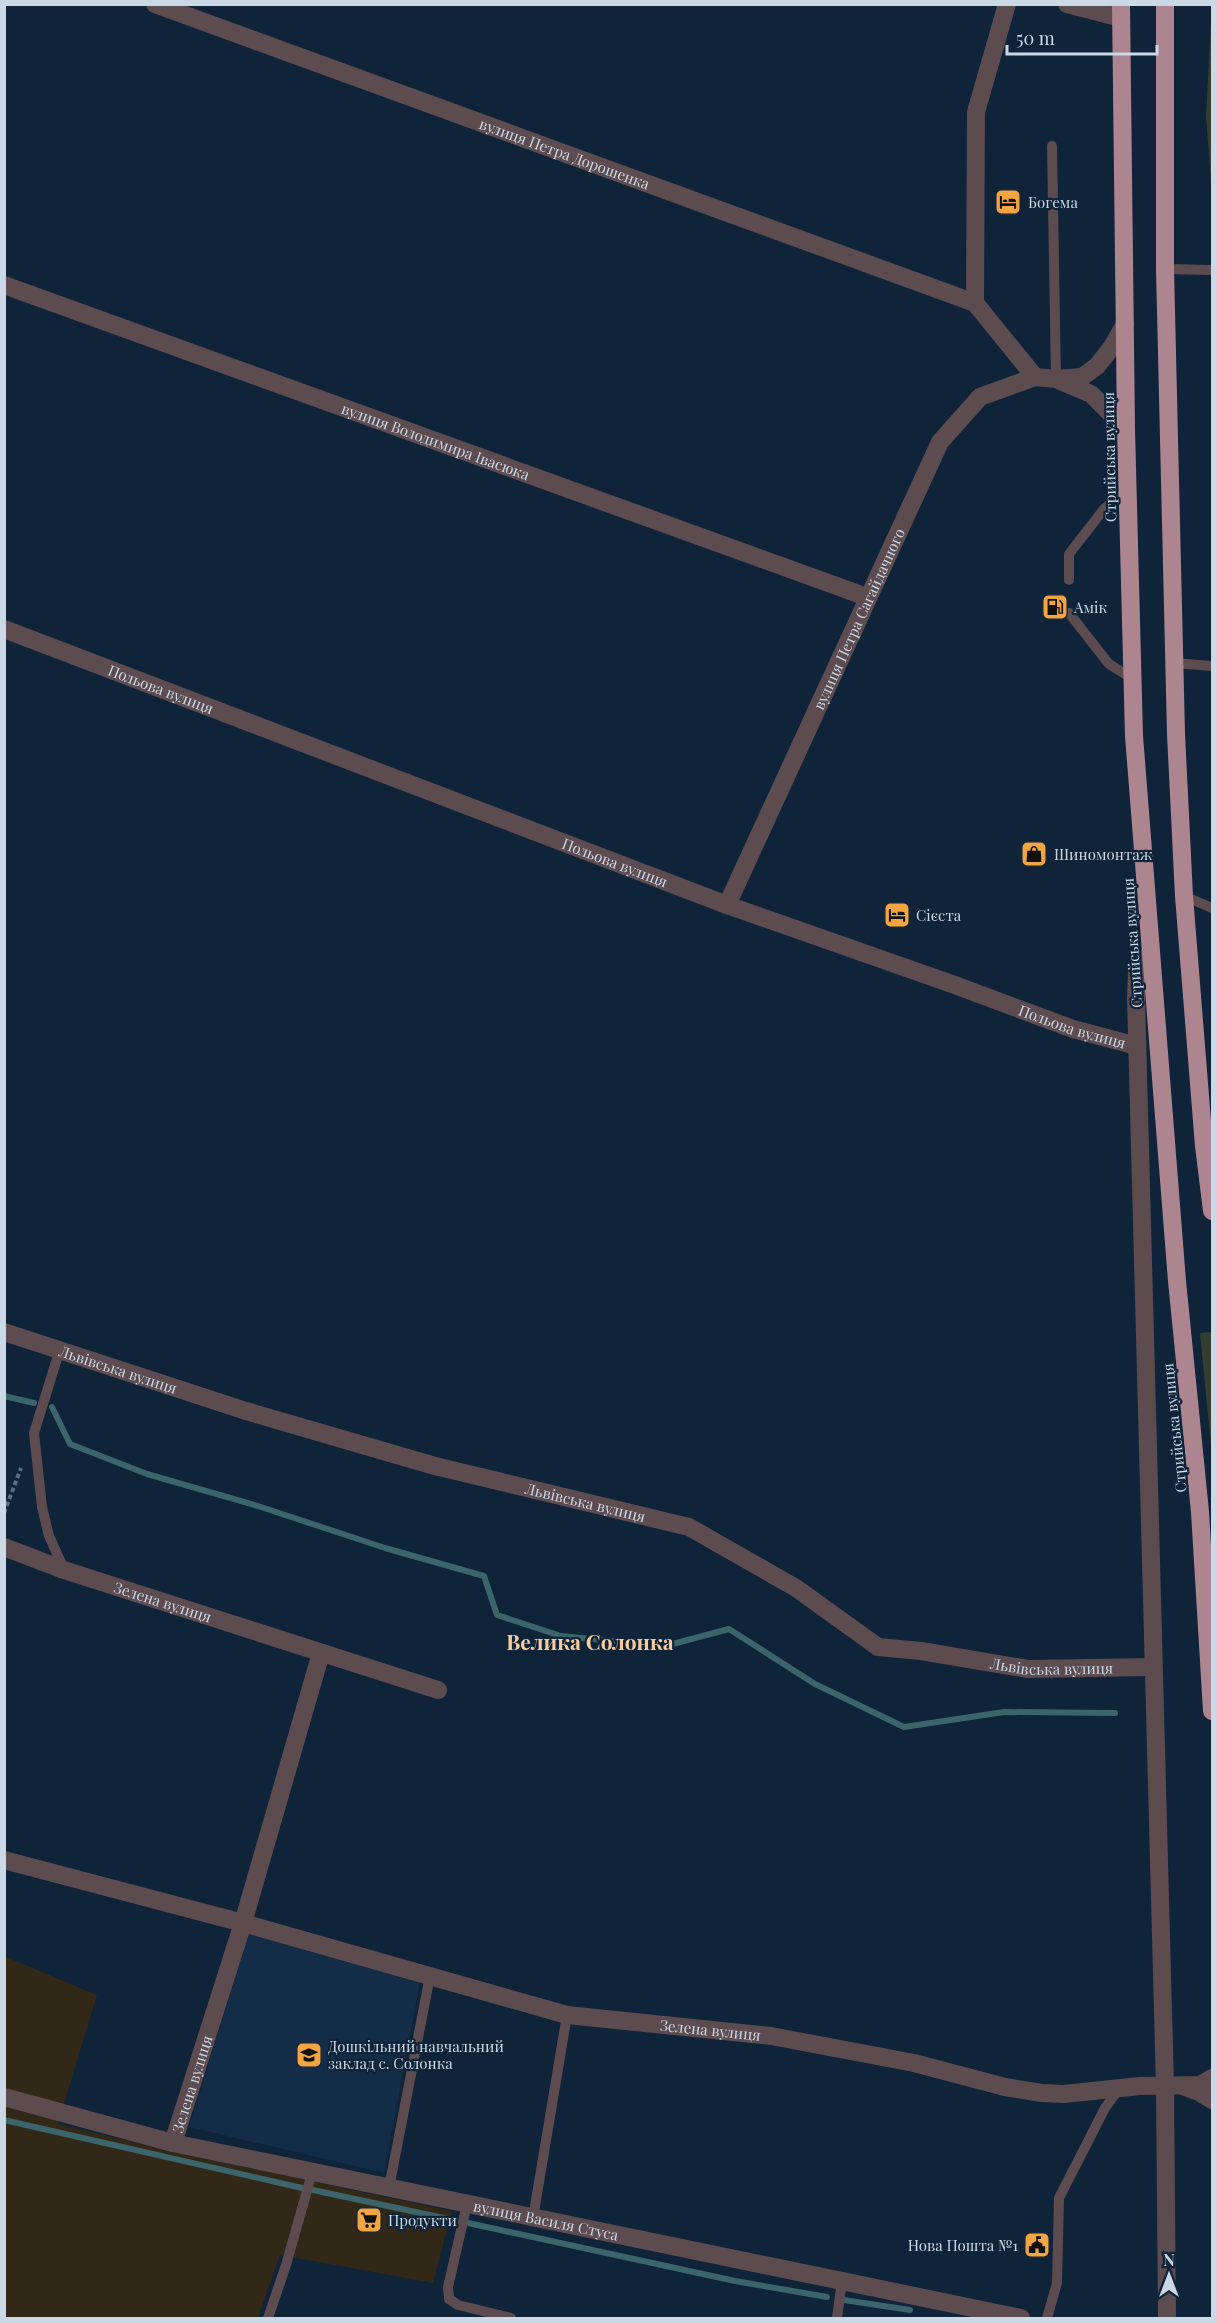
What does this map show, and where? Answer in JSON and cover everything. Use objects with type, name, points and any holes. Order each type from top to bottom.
[{"type":"highway","points":[[1165,4],[1165,269],[1174,663],[1184,896],[1208,1142],[1212,1211]]},
{"type":"highway","points":[[1166,29],[1173,4]]},
{"type":"highway","name":"Стрийська вулиця","points":[[1120,9],[1126,429],[1134,736],[1179,1304],[1200,1512],[1212,1711]]},
{"type":"street","name":"вулиця Петра Дорошенка","points":[[155,4],[975,303]]},
{"type":"street","points":[[1007,4],[976,112],[975,303],[1035,377]]},
{"type":"street","points":[[1067,4],[1120,9]]},
{"type":"street","name":"вулиця Володимира Івасюка","points":[[4,285],[867,597]]},
{"type":"street","name":"вулиця Петра Сагайдачного","points":[[1056,380],[1082,377],[1097,366],[1120,336],[1125,324]]},
{"type":"street","name":"вулиця Петра Сагайдачного","points":[[727,905],[940,442],[980,397],[1035,377],[1056,380],[1091,393],[1126,429]]},
{"type":"street","name":"Польова вулиця","points":[[4,629],[727,905],[1073,1029],[1137,1046],[1136,979],[1142,963],[1151,952]]},
{"type":"street","points":[[1137,1046],[1153,1667],[1174,2086],[1167,2319]]},
{"type":"street","name":"Львівська вулиця","points":[[4,1332],[246,1411],[435,1466],[689,1527],[796,1588],[878,1647],[921,1651],[1028,1669],[1153,1667]]},
{"type":"street","name":"Зелена вулиця","points":[[4,1547],[64,1570],[438,1690]]},
{"type":"street","name":"Зелена вулиця","points":[[173,2143],[243,1923],[321,1653]]},
{"type":"street","name":"Зелена вулиця","points":[[4,1860],[243,1923],[567,2015],[771,2036],[914,2064],[996,2085],[1042,2093],[1140,2086],[1200,2085],[1212,2078]]},
{"type":"street","name":"Зелена вулиця","points":[[1174,2086],[1199,2092],[1212,2100]]},
{"type":"street","name":"вулиця Василя Стуса","points":[[4,2097],[173,2143],[842,2281],[1002,2317],[1021,2319]]},
{"type":"lane","points":[[1052,146],[1056,380]]},
{"type":"lane","points":[[1165,269],[1212,270]]},
{"type":"lane","points":[[1069,580],[1069,554],[1104,509],[1128,490]]},
{"type":"lane","points":[[1069,613],[1109,664],[1133,679]]},
{"type":"lane","points":[[1174,663],[1212,666]]},
{"type":"lane","points":[[1184,896],[1212,908]]},
{"type":"lane","points":[[60,1349],[34,1433],[42,1507],[49,1536],[64,1570]]},
{"type":"lane","points":[[389,2188],[430,1976]]},
{"type":"lane","points":[[533,2218],[567,2015]]},
{"type":"lane","points":[[1047,2319],[1057,2283],[1059,2198],[1105,2108],[1119,2089]]},
{"type":"lane","points":[[268,2319],[312,2173]]},
{"type":"lane","points":[[467,2204],[448,2287],[449,2299],[458,2305],[511,2319]]},
{"type":"lane","points":[[837,2319],[842,2281]]},
{"type":"path","points":[[4,1513],[23,1463]]},
{"type":"shaded area","name":"Дошкільний навчальний заклад с. Солонка","points":[[249,1934],[420,1983],[384,2173],[189,2127]]},
{"type":"shaded area","points":[[4,1956],[97,1995],[58,2124],[171,2151],[452,2211],[433,2283],[280,2255],[258,2318],[5,2318]]},
{"type":"green space","points":[[1212,4],[1212,194],[1206,116]]},
{"type":"green space","points":[[1212,1332],[1212,1456],[1200,1333]]},
{"type":"waterway","points":[[4,1396],[34,1403]]},
{"type":"waterway","points":[[52,1407],[70,1444],[147,1474],[258,1506],[385,1548],[484,1576],[497,1615],[561,1636],[665,1646],[729,1629],[815,1684],[904,1727],[1004,1712],[1115,1713]]},
{"type":"waterway","points":[[4,2120],[302,2188]]},
{"type":"waterway","points":[[313,2190],[453,2220]]},
{"type":"waterway","points":[[468,2223],[735,2281],[827,2297]]},
{"type":"waterway","points":[[844,2300],[910,2310]]},
{"type":"place","name":"Богема","points":[[1008,202]]},
{"type":"place","name":"Амік","points":[[1055,607]]},
{"type":"place","name":"Шиномонтаж","points":[[1034,854]]},
{"type":"place","name":"Сієста","points":[[897,915]]},
{"type":"place","name":"Дошкільний навчальний заклад с. Солонка","points":[[309,2055]]},
{"type":"place","name":"Продукти","points":[[369,2220]]},
{"type":"place","name":"Нова Пошта №1","points":[[1037,2245]]},
{"type":"district","name":"Велика Солонка","points":[[590,1641]]}]
